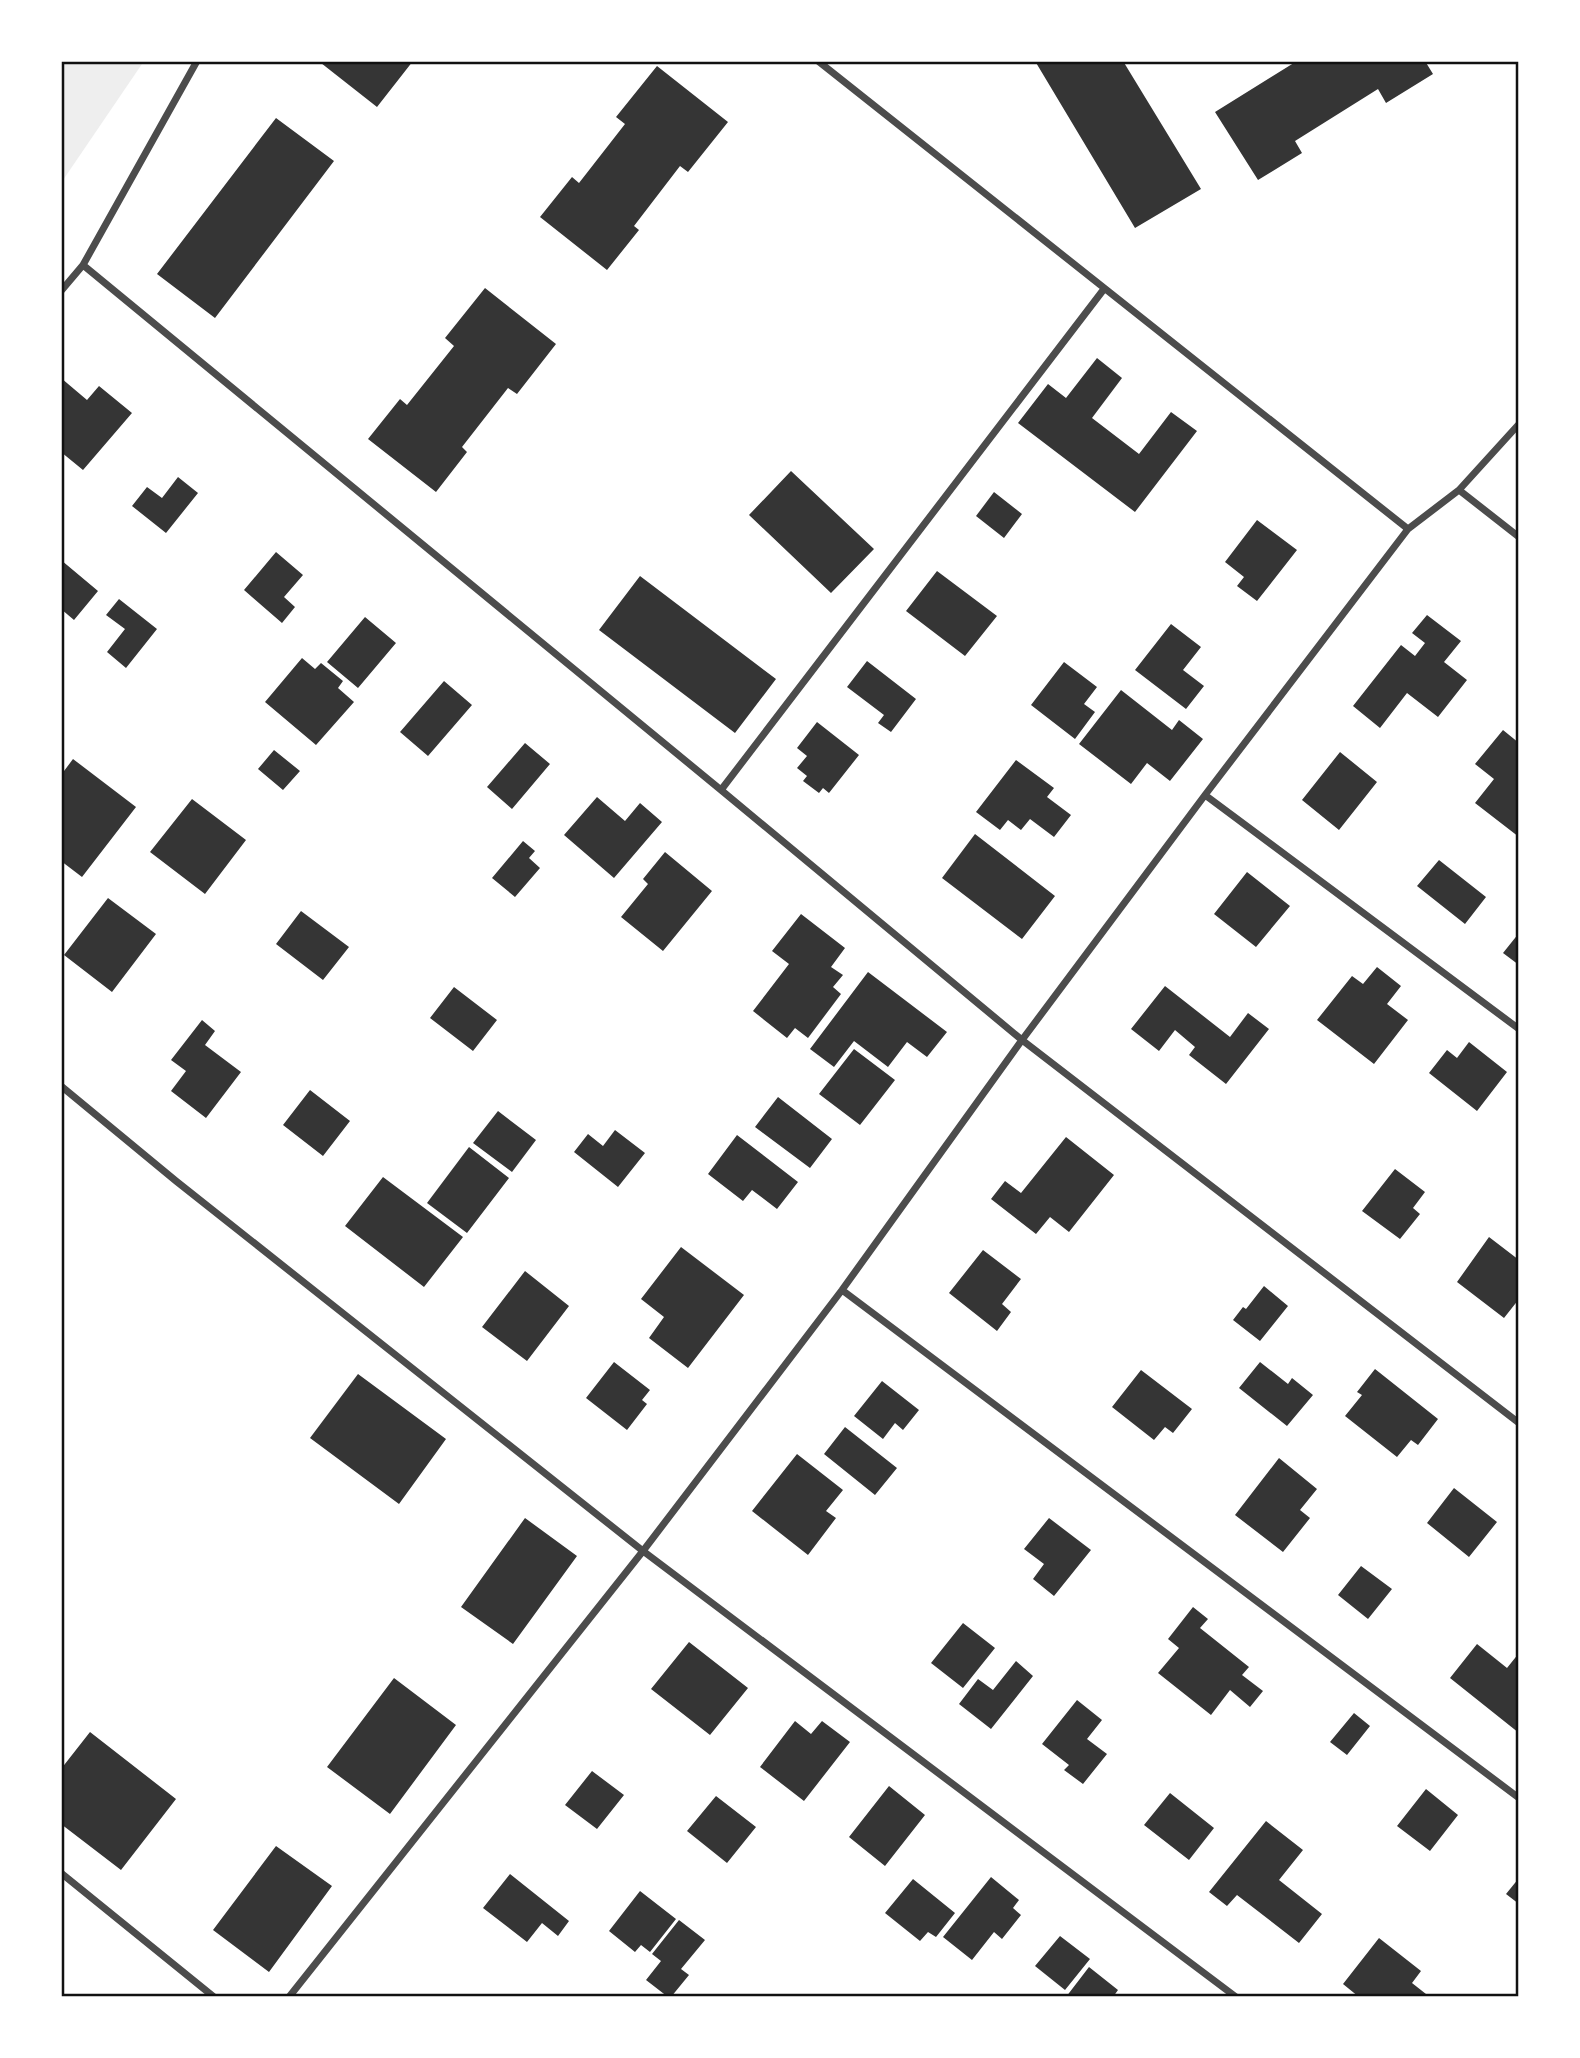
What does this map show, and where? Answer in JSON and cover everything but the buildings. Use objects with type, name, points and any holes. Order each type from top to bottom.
[{"type":"street","points":[[61,291],[83,265],[197,61]]},
{"type":"street","points":[[818,61],[1408,529]]},
{"type":"street","points":[[83,265],[1022,1040],[1519,1423]]},
{"type":"street","points":[[721,790],[1104,289]]},
{"type":"street","points":[[289,1997],[643,1551],[842,1290],[1022,1040],[1408,529],[1459,491],[1519,424]]},
{"type":"street","points":[[1459,491],[1519,537]]},
{"type":"street","points":[[1205,795],[1519,1029]]},
{"type":"street","points":[[61,1086],[176,1181],[643,1551],[1236,1997]]},
{"type":"street","points":[[842,1290],[1519,1798]]},
{"type":"street","points":[[61,1873],[214,1997]]},
{"type":"shaded area","points":[[61,61],[144,61],[61,183]]}]
